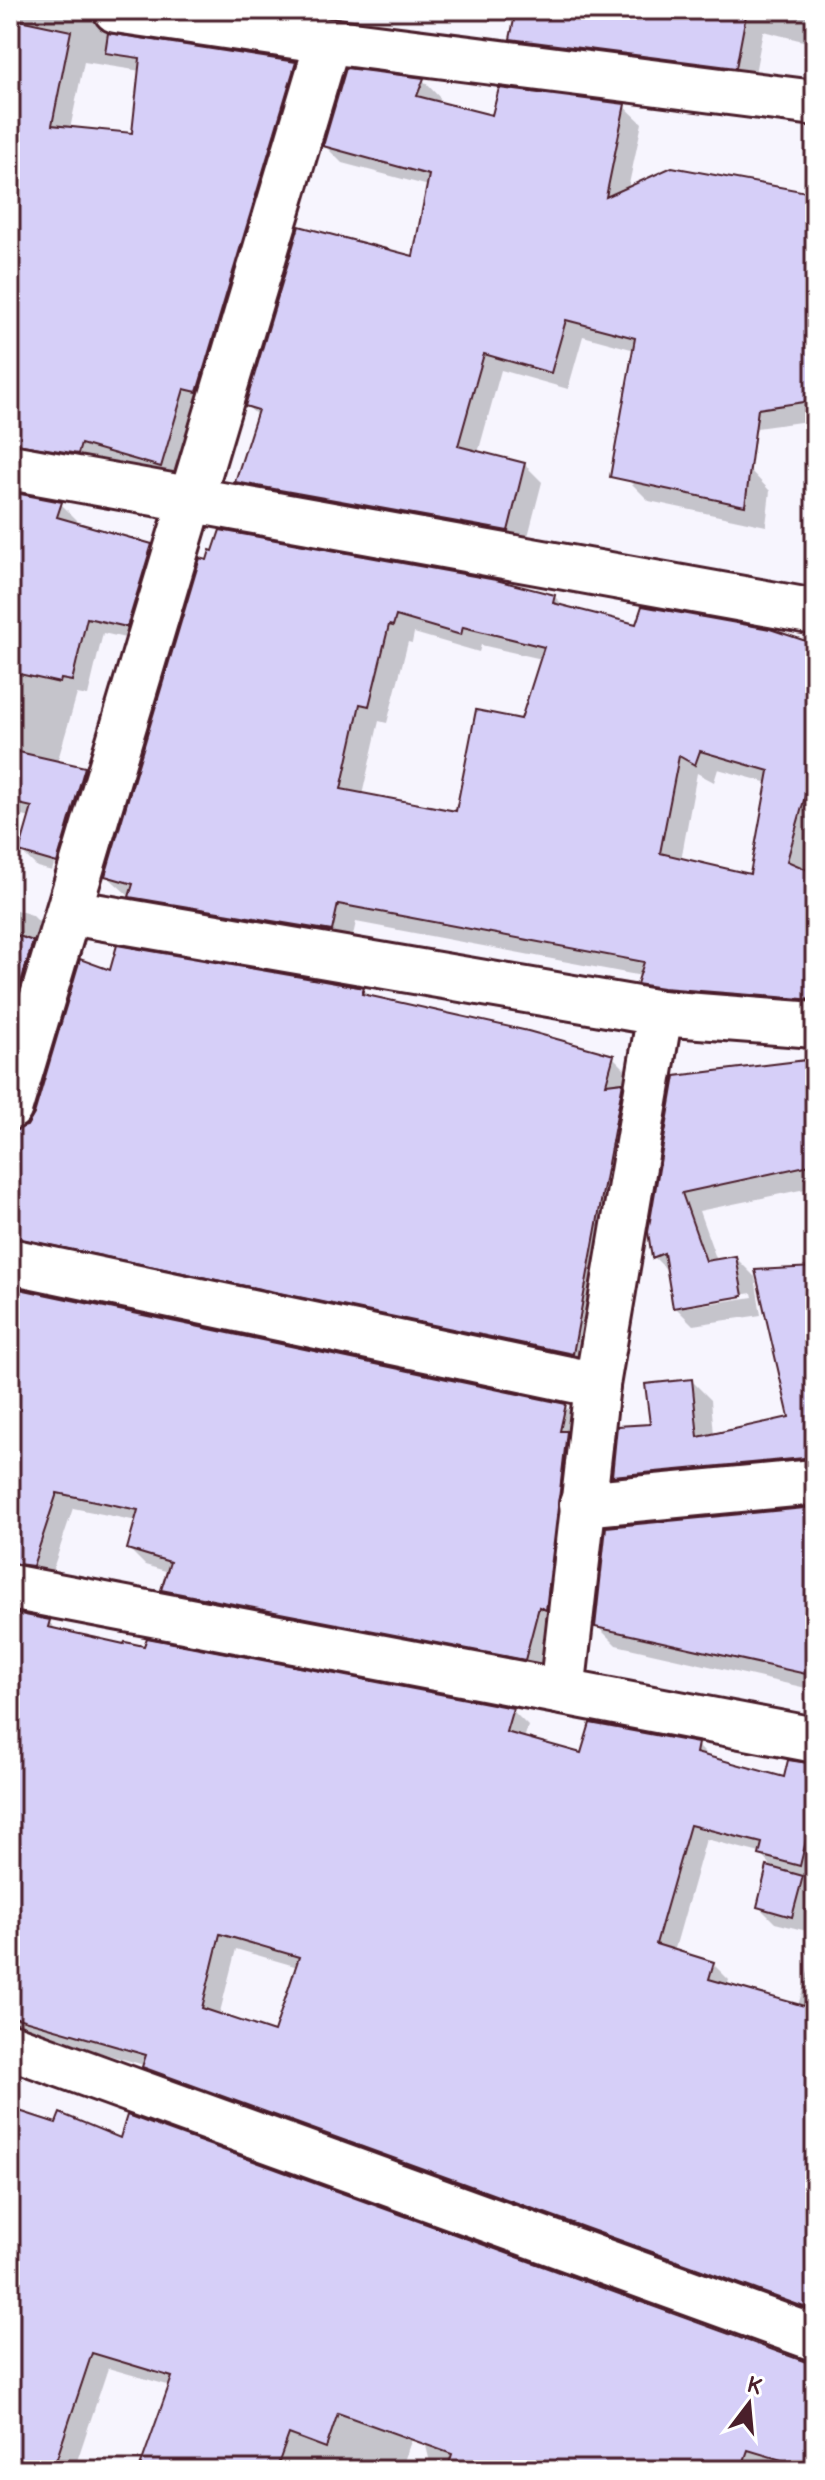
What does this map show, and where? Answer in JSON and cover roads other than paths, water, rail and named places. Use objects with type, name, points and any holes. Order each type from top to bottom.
[{"type":"street","points":[[129,11],[328,41],[815,103]]},
{"type":"street","points":[[13,1084],[70,912],[328,41]]},
{"type":"street","points":[[10,467],[815,612]]},
{"type":"street","points":[[70,912],[660,1013],[815,1025]]},
{"type":"street","points":[[562,1692],[597,1385],[660,1013]]},
{"type":"street","points":[[10,1261],[597,1385]]},
{"type":"street","points":[[582,1504],[815,1482]]},
{"type":"street","points":[[10,1587],[815,1740]]},
{"type":"street","points":[[10,2046],[815,2338]]}]
